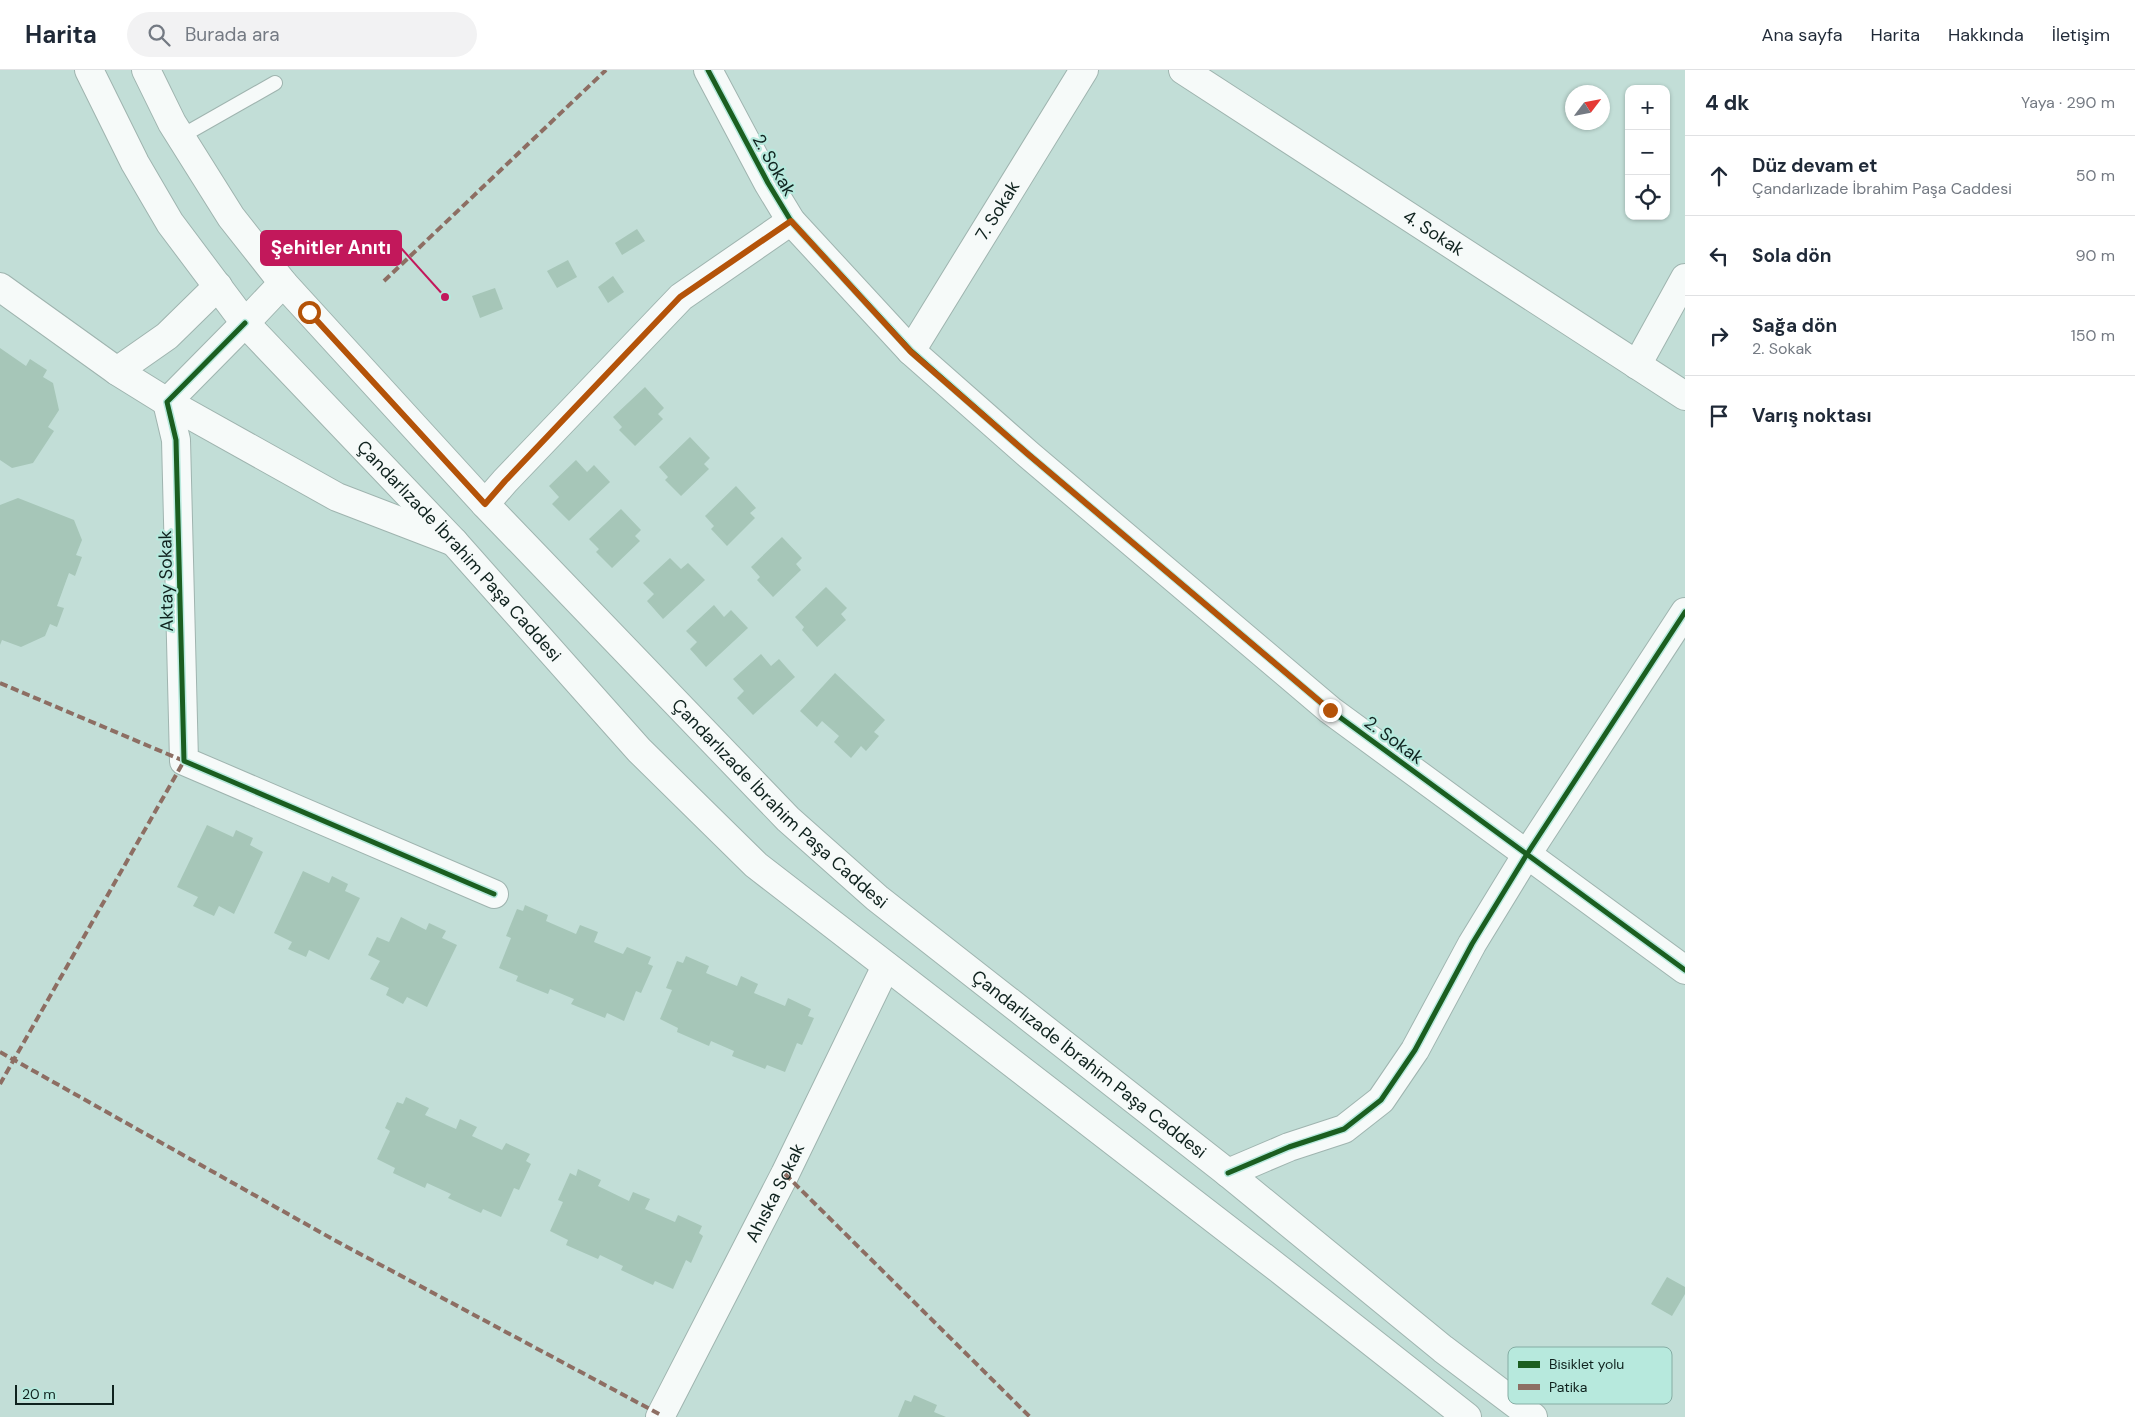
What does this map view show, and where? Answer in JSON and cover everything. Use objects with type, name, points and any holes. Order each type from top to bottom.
[{"type":"street","name":"Çandarlızade İbrahim Paşa Caddesi","points":[[88,70],[135,163],[170,223],[245,322],[454,542],[639,750],[756,865],[1279,1268],[1467,1417]]},
{"type":"street","name":"Çandarlızade İbrahim Paşa Caddesi","points":[[146,70],[180,137],[231,217],[283,283],[485,504],[788,819],[877,898],[1228,1174],[1443,1349],[1508,1398]]},
{"type":"street","name":"2. Sokak","points":[[708,70],[768,183],[791,221],[911,352],[1029,455],[1330,710],[1685,970]]},
{"type":"street","name":"7. Sokak","points":[[911,352],[1084,70]]},
{"type":"street","name":"4. Sokak","points":[[1182,70],[1685,396]]},
{"type":"street","points":[[485,504],[680,297],[791,221]]},
{"type":"street","points":[[1637,365],[1685,278]]},
{"type":"street","points":[[167,402],[283,283]]},
{"type":"street","points":[[117,371],[167,336],[218,286]]},
{"type":"street","points":[[0,287],[117,371],[167,402],[337,497],[454,542]]},
{"type":"street","name":"Aktay Sokak","points":[[167,402],[176,440],[184,761],[494,894]]},
{"type":"street","points":[[1228,1174],[1289,1147],[1344,1129],[1382,1100],[1415,1050],[1472,944],[1527,854],[1685,612]]},
{"type":"street","name":"Ahıska Sokak","points":[[660,1417],[786,1174],[886,966]]},
{"type":"street","name":"Çandarlızade İbrahim Paşa Caddesi","points":[[1516,1404],[1533,1417]]},
{"type":"lane","points":[[180,137],[275,83]]},
{"type":"building","points":[[637,229],[645,241],[622,255],[615,243]]},
{"type":"building","points":[[568,260],[577,277],[557,288],[547,271]]},
{"type":"building","points":[[613,276],[624,292],[608,303],[598,287]]},
{"type":"building","points":[[495,288],[503,309],[480,318],[472,296]]},
{"type":"building","points":[[0,348],[26,366],[30,359],[47,370],[43,377],[53,383],[59,410],[48,427],[54,431],[33,463],[12,468],[0,460]]},
{"type":"building","points":[[645,387],[664,408],[658,414],[663,419],[635,446],[619,430],[622,427],[613,417]]},
{"type":"building","points":[[690,437],[710,458],[704,464],[709,469],[681,496],[665,480],[668,477],[659,467]]},
{"type":"building","points":[[576,460],[587,472],[594,465],[610,482],[569,521],[552,504],[559,497],[549,486]]},
{"type":"building","points":[[736,486],[756,508],[750,513],[755,518],[727,546],[711,529],[714,526],[705,516]]},
{"type":"building","points":[[18,498],[74,520],[82,540],[76,555],[82,557],[75,576],[69,573],[57,606],[64,608],[57,627],[50,624],[45,636],[21,647],[2,640],[0,645],[0,505]]},
{"type":"building","points":[[621,509],[641,530],[635,536],[640,541],[612,568],[596,552],[599,549],[589,539]]},
{"type":"building","points":[[782,537],[802,558],[796,564],[801,570],[773,597],[757,580],[760,577],[751,567]]},
{"type":"building","points":[[670,558],[681,569],[688,563],[705,580],[663,619],[647,601],[654,594],[643,583]]},
{"type":"building","points":[[826,587],[847,608],[841,614],[846,620],[817,647],[802,630],[804,627],[795,617]]},
{"type":"building","points":[[714,605],[724,617],[731,610],[748,628],[706,667],[690,649],[697,642],[686,631]]},
{"type":"building","points":[[761,654],[771,666],[779,659],[795,677],[753,715],[737,698],[744,691],[733,679]]},
{"type":"building","points":[[835,673],[885,720],[874,732],[879,736],[866,751],[861,746],[851,758],[834,742],[839,736],[822,721],[817,727],[800,711]]},
{"type":"building","points":[[207,825],[233,837],[236,830],[253,838],[250,845],[263,852],[234,914],[219,906],[214,916],[193,906],[198,897],[177,887]]},
{"type":"building","points":[[303,871],[329,883],[332,876],[348,884],[345,891],[360,898],[329,960],[309,950],[306,957],[288,949],[292,942],[274,933]]},
{"type":"building","points":[[525,905],[548,915],[546,921],[576,934],[580,925],[598,932],[594,942],[623,954],[627,947],[651,957],[648,964],[653,966],[641,993],[636,991],[624,1021],[607,1013],[605,1018],[571,1004],[574,999],[550,989],[548,994],[516,981],[518,976],[499,968],[511,938],[506,936],[517,909],[523,911]]},
{"type":"building","points":[[401,917],[426,930],[429,923],[446,931],[442,938],[457,945],[427,1007],[407,997],[403,1004],[386,995],[389,988],[370,979],[380,961],[368,955],[377,937],[389,942]]},
{"type":"building","points":[[686,956],[709,966],[706,973],[737,986],[741,976],[758,984],[754,993],[785,1006],[788,998],[811,1009],[808,1016],[814,1018],[802,1045],[797,1043],[785,1072],[767,1065],[765,1069],[732,1056],[734,1051],[711,1041],[709,1046],[677,1032],[678,1028],[660,1019],[672,990],[666,988],[677,961],[683,963]]},
{"type":"building","points":[[406,1097],[429,1108],[425,1115],[456,1129],[460,1119],[477,1127],[472,1136],[502,1150],[506,1143],[530,1154],[526,1161],[531,1164],[519,1190],[514,1188],[501,1217],[483,1209],[481,1213],[448,1198],[451,1194],[427,1183],[425,1188],[393,1173],[395,1168],[377,1159],[390,1131],[385,1128],[397,1102],[403,1104]]},
{"type":"building","points":[[578,1169],[601,1180],[598,1186],[629,1201],[633,1192],[650,1199],[645,1209],[675,1222],[678,1215],[702,1226],[699,1233],[703,1236],[691,1263],[686,1260],[673,1289],[655,1281],[653,1285],[621,1270],[623,1266],[600,1255],[598,1259],[566,1245],[568,1240],[550,1231],[563,1202],[558,1200],[570,1173],[576,1176]]},
{"type":"building","points":[[1667,1277],[1685,1287],[1685,1294],[1672,1316],[1651,1304]]},
{"type":"building","points":[[914,1395],[937,1405],[934,1412],[946,1417],[898,1417],[905,1400],[911,1402]]},
{"type":"marked path","points":[[384,281],[606,70]]},
{"type":"marked path","points":[[0,683],[184,761],[0,1084]]},
{"type":"marked path","points":[[0,1052],[336,1241],[661,1415]]},
{"type":"marked path","points":[[785,1174],[1030,1417]]},
{"type":"cycle path","points":[[708,70],[768,183],[791,221],[911,351],[1029,455],[1330,710],[1685,970]]},
{"type":"cycle path","points":[[245,323],[167,402],[176,440],[184,761],[494,894]]},
{"type":"cycle path","points":[[1228,1173],[1289,1147],[1344,1129],[1381,1100],[1415,1050],[1472,944],[1527,854],[1685,612]]},
{"type":"place","name":"Şehitler Anıtı","points":[[445,297]]},
{"type":"route","points":[[309,312],[485,504],[680,297],[791,221],[911,352],[1029,455],[1330,710]]}]
